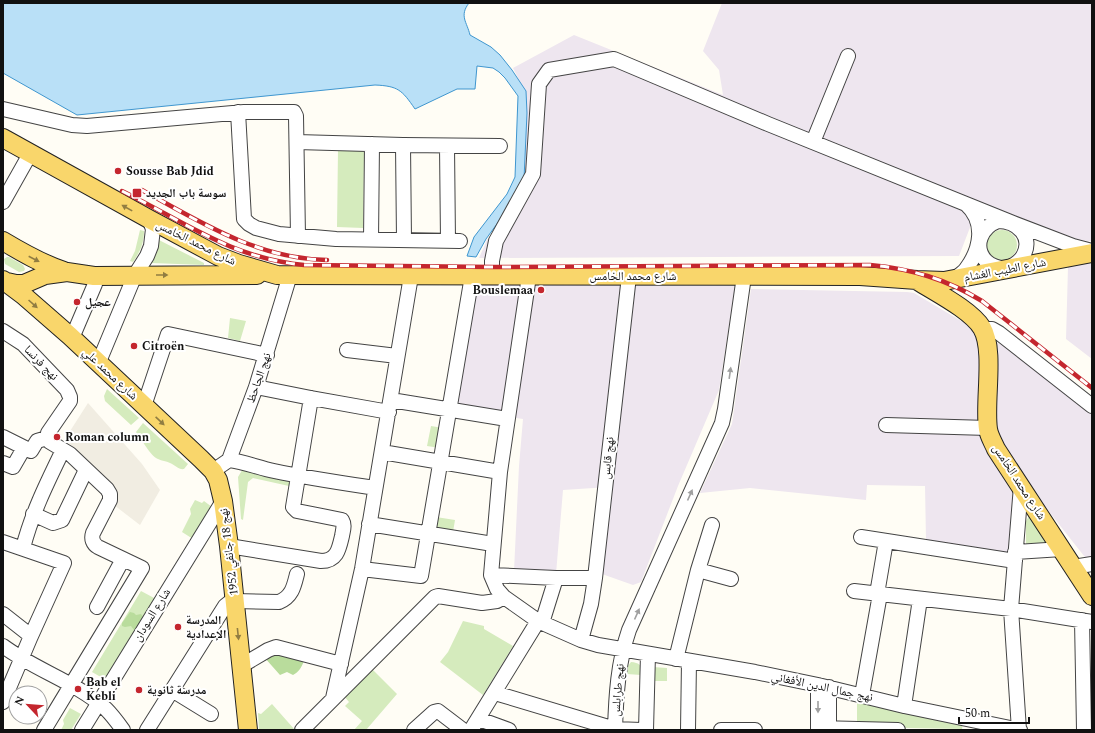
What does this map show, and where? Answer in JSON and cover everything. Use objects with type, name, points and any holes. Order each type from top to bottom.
[{"type":"main road","name":"شارع محمد الخامس","points":[[3,138],[218,256],[239,264],[284,275],[860,276],[917,280],[974,318],[982,328],[987,345],[988,360],[988,428],[996,449],[1092,596]]},
{"type":"main road","points":[[3,241],[48,266],[67,272],[94,276],[284,275]]},
{"type":"main road","name":"شارع الطيب الغشام","points":[[917,280],[944,281],[1092,252]]},
{"type":"main road","points":[[5,281],[16,284],[24,284],[46,275],[67,272]]},
{"type":"main road","name":"شارع محمد علي","points":[[5,281],[70,336],[213,472]]},
{"type":"main road","name":"نهج 18 جانفي 1952","points":[[213,472],[218,480],[223,501],[248,730]]},
{"type":"street","points":[[813,142],[848,56]]},
{"type":"street","points":[[492,276],[492,261],[496,241],[533,174],[539,84],[549,70],[614,59],[768,124],[1013,223],[1092,252]]},
{"type":"street","points":[[3,109],[72,125],[87,126],[238,112],[294,112],[296,116],[297,142],[298,236]]},
{"type":"street","points":[[238,112],[244,219],[256,228],[279,234],[336,239],[454,241],[447,146]]},
{"type":"street","points":[[297,142],[500,146]]},
{"type":"street","points":[[371,240],[372,144]]},
{"type":"street","points":[[403,145],[404,240]]},
{"type":"street","points":[[3,202],[30,154]]},
{"type":"street","points":[[954,279],[965,270],[972,258],[979,240],[982,234],[992,223],[1006,221],[1013,223],[1024,234],[1026,248],[1023,256],[1018,262],[1006,269],[991,265],[985,260],[979,248],[979,240],[976,215],[964,203]]},
{"type":"street","points":[[98,364],[135,276],[151,246],[153,229],[149,219]]},
{"type":"street","points":[[1041,263],[1050,255],[1053,242],[1051,237]]},
{"type":"street","name":"نهج الجاحظ","points":[[229,460],[267,355],[284,275]]},
{"type":"street","points":[[70,336],[76,331],[95,284],[94,276]]},
{"type":"street","points":[[333,698],[362,569],[411,276]]},
{"type":"street","points":[[362,569],[421,576],[472,276]]},
{"type":"street","points":[[302,730],[435,597],[438,596],[482,603],[497,602],[504,597],[497,589],[491,575],[493,544],[507,419],[529,276]]},
{"type":"street","name":"نهج قابس","points":[[581,640],[595,578],[629,276]]},
{"type":"street","name":"نهج طرابلس","points":[[615,729],[622,650],[629,630],[722,423],[744,276]]},
{"type":"street","points":[[982,328],[992,329],[999,333],[1092,406]]},
{"type":"street","name":"نهج فرنسا","points":[[3,331],[23,344],[67,390],[69,394],[70,401],[48,433],[47,438]]},
{"type":"street","points":[[144,406],[168,334],[267,355]]},
{"type":"street","points":[[347,350],[398,356]]},
{"type":"street","points":[[256,387],[310,398],[390,406],[450,409],[507,419]]},
{"type":"street","points":[[229,546],[326,561],[335,556],[340,548],[344,524],[343,521],[339,518],[294,510],[293,506],[299,476],[310,398]]},
{"type":"street","points":[[886,425],[988,428]]},
{"type":"street","points":[[3,437],[31,451],[37,441],[47,438],[50,442],[70,454],[109,491],[110,494],[110,500],[93,533],[93,543],[98,547],[142,568],[44,730]]},
{"type":"street","points":[[3,463],[13,467],[24,448]]},
{"type":"street","points":[[23,548],[38,501],[63,450]]},
{"type":"street","points":[[382,452],[500,472]]},
{"type":"street","points":[[213,472],[229,460],[241,461],[299,476],[375,488]]},
{"type":"street","points":[[33,514],[53,523],[62,520],[84,474]]},
{"type":"street","points":[[1019,730],[1011,610],[1020,486]]},
{"type":"street","name":"شارع السودان","points":[[82,730],[223,501]]},
{"type":"street","points":[[369,524],[493,544]]},
{"type":"street","points":[[688,730],[682,660],[698,570],[712,525]]},
{"type":"street","points":[[861,537],[1015,557],[1062,549]]},
{"type":"street","points":[[862,695],[886,541]]},
{"type":"street","points":[[3,542],[67,561],[31,636],[3,702]]},
{"type":"street","points":[[97,607],[123,559]]},
{"type":"street","points":[[1073,567],[1092,564]]},
{"type":"street","points":[[698,570],[731,579]]},
{"type":"street","points":[[147,730],[221,612],[230,602],[279,602],[292,592],[297,574]]},
{"type":"street","points":[[491,575],[595,578]]},
{"type":"street","points":[[508,730],[475,725],[540,622],[556,578]]},
{"type":"street","points":[[854,591],[1011,610],[1087,621],[1084,730]]},
{"type":"street","name":"نهج جمال الدين الأفغاني","points":[[504,597],[540,622],[581,640],[622,650],[823,686],[975,725],[1019,730]]},
{"type":"street","points":[[904,706],[920,599]]},
{"type":"street","points":[[3,614],[31,636]]},
{"type":"street","points":[[3,646],[22,659],[71,685],[98,703],[106,709],[123,730]]},
{"type":"street","points":[[241,666],[276,647],[341,664]]},
{"type":"street","points":[[646,730],[648,654]]},
{"type":"street","points":[[823,686],[823,729],[898,730]]},
{"type":"street","points":[[172,690],[211,714]]},
{"type":"street","points":[[495,693],[615,729],[642,730]]},
{"type":"street","points":[[414,730],[434,712],[438,711],[463,730]]},
{"type":"street","points":[[720,730],[755,730]]},
{"type":"shaded area","points":[[722,3],[1092,3],[1092,241],[1082,243],[979,204],[959,256],[479,258],[487,240],[516,200],[525,92],[513,68],[574,35],[723,95],[719,70],[703,51]]},
{"type":"shaded area","points":[[1092,263],[1092,359],[1066,339],[1068,267]]},
{"type":"shaded area","points":[[475,280],[549,284],[735,286],[719,390],[678,486],[641,582],[633,585],[602,574],[609,487],[563,490],[556,574],[514,571],[519,466],[523,419],[452,408]]},
{"type":"shaded area","points":[[751,289],[914,293],[1015,353],[1092,414],[1092,561],[1088,561],[1024,480],[1009,553],[926,540],[925,486],[867,485],[866,500],[750,488],[700,493],[732,424]]},
{"type":"shaded area","points":[[88,403],[142,464],[160,490],[140,525],[114,505],[118,498],[116,491],[65,439]]},
{"type":"green space","points":[[338,150],[359,150],[364,152],[363,228],[337,227]]},
{"type":"green space","points":[[140,230],[144,231],[143,240],[140,251],[133,262],[130,261],[135,251]]},
{"type":"green space","points":[[1002,230],[1013,234],[1017,245],[1013,256],[1002,260],[991,256],[987,245],[991,234]]},
{"type":"green space","points":[[157,239],[204,263],[204,265],[149,262]]},
{"type":"green space","points":[[9,257],[23,265],[25,269],[24,271],[19,272],[5,264],[4,259]]},
{"type":"green space","points":[[230,318],[246,321],[240,341],[228,338]]},
{"type":"green space","points":[[107,389],[139,418],[131,425],[105,401],[104,396]]},
{"type":"green space","points":[[143,423],[188,464],[184,469],[180,469],[168,462],[158,459],[152,454],[136,432]]},
{"type":"green space","points":[[431,426],[443,428],[440,448],[427,446]]},
{"type":"green space","points":[[244,467],[290,479],[289,486],[253,478],[248,482],[243,520],[241,519],[238,477]]},
{"type":"green space","points":[[195,500],[202,503],[204,501],[212,507],[193,539],[182,532],[191,514],[190,509]]},
{"type":"green space","points":[[1029,516],[1031,516],[1047,542],[1046,545],[1026,545],[1026,521]]},
{"type":"green space","points":[[436,517],[455,520],[453,532],[435,530]]},
{"type":"green space","points":[[141,591],[156,599],[106,680],[92,672]]},
{"type":"green space","points":[[130,612],[136,615],[141,614],[143,617],[137,628],[134,630],[131,626],[122,626],[122,623]]},
{"type":"green space","points":[[463,621],[484,626],[484,629],[513,646],[483,695],[440,662],[448,652]]},
{"type":"green space","points":[[275,653],[304,661],[300,670],[293,675],[287,672],[280,675],[264,657]]},
{"type":"green space","points":[[631,662],[639,664],[641,675],[627,674],[628,666]]},
{"type":"green space","points":[[370,667],[397,694],[366,730],[354,730],[362,721],[345,706],[349,702],[343,695]]},
{"type":"green space","points":[[653,667],[667,668],[667,681],[653,681]]},
{"type":"green space","points":[[857,699],[963,723],[962,729],[857,727]]},
{"type":"green space","points":[[272,704],[295,730],[259,730],[258,713],[261,714]]},
{"type":"green space","points":[[70,708],[81,714],[71,730],[61,730],[64,724],[63,720]]},
{"type":"water","points":[[3,3],[469,3],[464,15],[470,35],[491,47],[500,55],[526,91],[527,113],[524,179],[515,199],[486,239],[476,257],[467,256],[474,237],[507,194],[515,177],[518,96],[505,78],[493,68],[477,66],[475,89],[457,89],[415,109],[399,90],[389,86],[375,85],[77,115],[3,73]]},
{"type":"railway","points":[[142,190],[208,226],[253,246],[302,258],[327,260]]},
{"type":"railway","points":[[122,191],[231,247],[278,261],[304,265],[493,267],[870,265],[900,269],[942,281],[969,293],[982,301],[1092,388]]},
{"type":"place","name":"Sousse Bab Jdid","points":[[118,171]]},
{"type":"place","name":"سوسة باب الجديد","points":[[137,193]]},
{"type":"place","name":"Bouslemaa","points":[[541,290]]},
{"type":"place","name":"عجيل","points":[[77,302]]},
{"type":"place","name":"Citroën","points":[[134,346]]},
{"type":"place","name":"Roman column","points":[[57,437]]},
{"type":"place","name":"المدرسة الإعدادية","points":[[178,627]]},
{"type":"place","name":"Bab el Kebli","points":[[78,689]]},
{"type":"place","name":"مدرسة ثانوية","points":[[139,690]]}]
